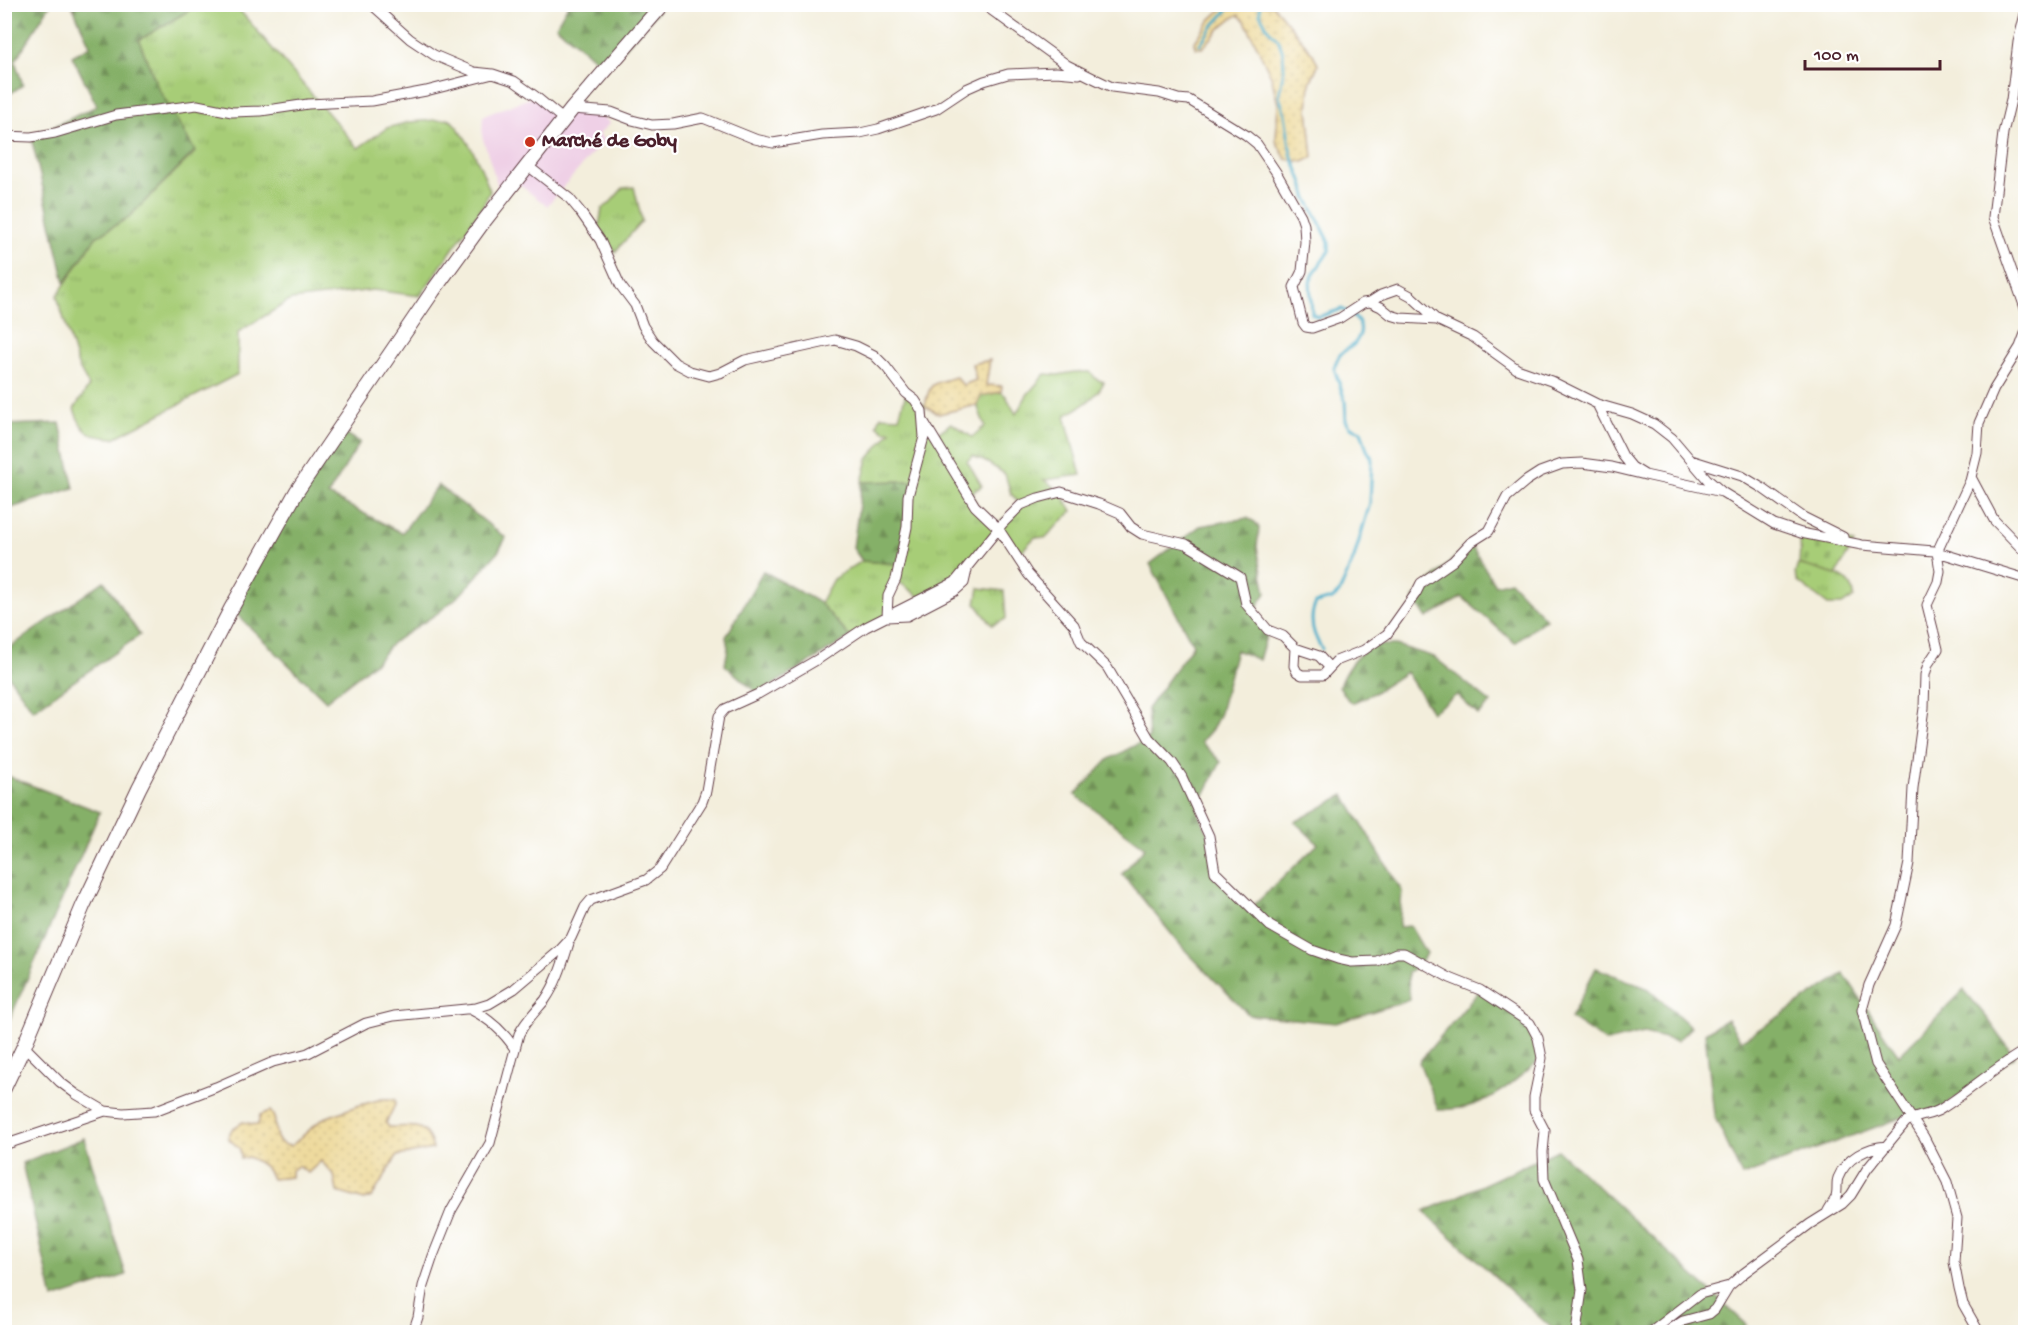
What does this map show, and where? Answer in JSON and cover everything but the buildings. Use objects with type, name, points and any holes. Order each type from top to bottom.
[{"type":"main road","points":[[4,1088],[83,906],[139,788],[231,609],[297,492],[433,291],[481,225],[568,114],[663,4]]},
{"type":"street","points":[[371,4],[410,39],[434,55],[474,72],[494,74],[514,81],[535,96],[568,114],[611,112],[652,124],[673,124],[703,118],[755,139],[773,143],[878,129],[936,109],[966,89],[1008,74],[1056,72],[1084,74]]},
{"type":"street","points":[[983,4],[1067,65],[1084,74],[1112,87],[1159,93],[1189,100],[1257,144],[1276,172],[1304,225],[1302,271],[1294,287],[1306,327],[1312,328],[1340,318],[1363,303],[1398,289],[1411,296],[1437,320],[1473,337],[1517,369],[1551,381],[1597,404],[1632,414],[1654,424],[1672,438],[1722,492],[1773,524],[1801,533],[1862,545],[1937,552],[2025,579]]},
{"type":"street","points":[[2025,10],[2021,39],[2009,57],[1993,217],[2025,315]]},
{"type":"street","points":[[4,136],[31,137],[55,133],[116,116],[197,105],[232,112],[261,111],[308,104],[372,101],[426,91],[494,74]]},
{"type":"street","points":[[528,166],[568,198],[579,210],[600,240],[620,285],[635,305],[643,326],[653,341],[675,363],[690,371],[709,376],[745,360],[836,340],[874,355],[906,393],[915,400],[922,411],[924,437],[908,496],[906,537],[896,579],[888,596],[887,617]]},
{"type":"street","points":[[1370,302],[1391,315],[1401,318],[1437,320]]},
{"type":"street","points":[[1979,1332],[1963,1304],[1959,1288],[1954,1262],[1957,1218],[1947,1182],[1924,1137],[1876,1064],[1862,1010],[1869,985],[1896,925],[1909,863],[1913,788],[1924,708],[1925,675],[1928,664],[1938,649],[1927,605],[1938,582],[1940,571],[1937,552],[1971,477],[1977,453],[1979,423],[1995,389],[2020,347],[2025,331]]},
{"type":"street","points":[[1597,404],[1623,456],[1632,467],[1645,474]]},
{"type":"street","points":[[924,422],[975,506],[998,528],[1028,574],[1074,625],[1081,642],[1107,667],[1149,738],[1172,762],[1182,777],[1209,836],[1215,872],[1262,919],[1289,939],[1338,960],[1377,961],[1396,953],[1404,953],[1450,978],[1480,990],[1530,1023],[1538,1038],[1542,1058],[1534,1097],[1534,1110],[1545,1131],[1544,1179],[1578,1260],[1582,1290],[1576,1332]]},
{"type":"street","points":[[1691,460],[1742,476],[1803,517],[1826,530],[1862,545]]},
{"type":"street","points":[[1295,648],[1294,666],[1297,672],[1302,675],[1317,676],[1323,675],[1336,661],[1364,650],[1387,634],[1421,583],[1453,561],[1470,543],[1489,531],[1508,497],[1540,472],[1562,464],[1582,462],[1722,492]]},
{"type":"street","points":[[1971,477],[1994,520],[2025,553]]},
{"type":"street","points":[[413,1332],[423,1286],[436,1247],[451,1211],[490,1143],[515,1049],[524,1025],[546,999],[558,976],[585,907],[591,900],[646,880],[665,863],[702,802],[719,716],[725,709],[768,688],[820,658],[866,627],[955,582],[998,528],[1021,505],[1061,492],[1120,513],[1131,527],[1142,534],[1186,544],[1240,577],[1246,604],[1268,630],[1283,636],[1295,648],[1319,656],[1329,667]]},
{"type":"street","points":[[4,1145],[105,1111],[123,1113],[154,1111],[273,1062],[308,1053],[366,1023],[394,1017],[470,1009],[489,1004],[514,989],[571,938]]},
{"type":"street","points":[[470,1009],[487,1019],[508,1038],[515,1049]]},
{"type":"street","points":[[24,1046],[60,1082],[105,1111]]},
{"type":"street","points":[[1666,1332],[1683,1321],[1709,1314],[1715,1309],[1729,1286],[1771,1253],[1842,1204],[1911,1118],[1935,1113],[1965,1095],[1999,1067],[2025,1050]]},
{"type":"street","points":[[1826,1214],[1836,1196],[1838,1179],[1842,1170],[1860,1152],[1873,1147],[1887,1146]]},
{"type":"street","points":[[1651,1332],[1700,1294],[1729,1286]]},
{"type":"shaded area","points":[[535,96],[563,120],[572,109],[595,111],[610,123],[599,134],[604,140],[547,206],[516,182],[502,199],[482,136],[483,116]]},
{"type":"green space","points":[[5,4],[50,5],[15,61],[23,85],[5,97]]},
{"type":"green space","points":[[72,5],[198,5],[139,40],[158,88],[195,151],[129,217],[96,237],[65,283],[31,137],[97,106],[72,56],[90,46]]},
{"type":"green space","points":[[198,5],[235,5],[358,148],[387,128],[409,122],[450,119],[474,153],[490,191],[482,207],[420,296],[373,290],[291,300],[238,332],[238,374],[114,438],[92,435],[80,424],[74,409],[89,386],[78,366],[57,296],[96,237],[129,217],[195,152],[158,88],[139,40]]},
{"type":"green space","points":[[568,5],[663,5],[606,69],[556,26]]},
{"type":"green space","points":[[634,187],[642,221],[615,252],[600,240],[599,226],[602,209],[623,188]]},
{"type":"green space","points":[[1090,372],[1096,379],[1104,382],[1092,398],[1065,416],[1081,475],[1044,480],[1061,492],[1072,511],[1045,538],[1035,537],[1017,556],[998,532],[964,571],[923,599],[896,580],[887,617],[850,637],[820,603],[833,579],[862,561],[899,564],[911,481],[862,482],[868,459],[891,431],[884,431],[877,425],[881,416],[899,417],[906,393],[925,406],[922,411],[934,436],[951,423],[972,437],[985,426],[977,405],[980,396],[1001,392],[1006,396],[1016,414],[1027,395],[1045,374]],"holes":[[[973,456],[1005,474],[1011,494],[1020,503],[997,525],[977,505],[971,493],[982,486],[967,461]]]},
{"type":"green space","points":[[60,423],[74,488],[5,510],[5,425]]},
{"type":"green space","points":[[339,430],[360,442],[328,495],[402,533],[438,485],[506,538],[498,552],[461,594],[438,613],[392,643],[378,660],[326,701],[231,609]]},
{"type":"green space","points":[[912,481],[899,564],[862,561],[853,548],[862,482]]},
{"type":"green space","points":[[1247,518],[1255,522],[1259,528],[1257,547],[1266,593],[1258,605],[1256,617],[1268,630],[1259,660],[1236,650],[1220,713],[1213,728],[1201,742],[1221,762],[1197,808],[1209,836],[1213,866],[1252,907],[1318,844],[1295,822],[1344,795],[1402,891],[1399,927],[1410,926],[1426,953],[1422,961],[1408,973],[1409,1000],[1336,1023],[1249,1015],[1183,948],[1122,874],[1145,847],[1075,795],[1109,759],[1149,738],[1147,709],[1193,645],[1150,564],[1200,526]]},
{"type":"green space","points":[[1801,533],[1854,543],[1836,575],[1799,564]]},
{"type":"green space","points":[[1470,543],[1495,585],[1510,581],[1546,619],[1515,643],[1462,597],[1427,618],[1413,598]]},
{"type":"green space","points":[[1798,564],[1825,570],[1842,577],[1848,582],[1854,597],[1842,605],[1828,605],[1798,582],[1795,574]]},
{"type":"green space","points":[[763,571],[820,603],[850,637],[758,694],[725,665],[728,648],[726,637]]},
{"type":"green space","points":[[104,581],[140,635],[33,710],[5,671],[5,651]]},
{"type":"green space","points":[[979,588],[1004,591],[1006,619],[992,625],[976,604]]},
{"type":"green space","points":[[1372,645],[1396,645],[1434,657],[1491,703],[1478,715],[1457,695],[1432,712],[1406,672],[1374,693],[1352,703],[1339,686],[1352,662]]},
{"type":"green space","points":[[5,775],[100,812],[5,1030]]},
{"type":"green space","points":[[1596,968],[1649,989],[1691,1027],[1677,1041],[1644,1033],[1606,1042],[1570,1018]]},
{"type":"green space","points":[[1844,974],[1899,1055],[1964,990],[2014,1056],[1935,1113],[1909,1115],[1742,1176],[1714,1115],[1705,1033],[1727,1019],[1741,1041]]},
{"type":"green space","points":[[1480,990],[1530,1023],[1542,1058],[1507,1087],[1477,1104],[1438,1110],[1419,1062]]},
{"type":"green space","points":[[84,1138],[126,1275],[53,1299],[22,1163]]},
{"type":"green space","points":[[1558,1150],[1747,1325],[1737,1332],[1556,1332],[1424,1212]]},
{"type":"sand","points":[[1226,5],[1273,5],[1313,54],[1318,65],[1310,83],[1308,109],[1313,157],[1303,162],[1286,159],[1276,141],[1278,104],[1271,76],[1245,21],[1238,15],[1232,18],[1202,48],[1196,48],[1194,43],[1210,20]]},
{"type":"sand","points":[[990,360],[986,385],[1002,386],[1001,392],[981,396],[977,405],[939,414],[925,406],[929,391],[934,384],[956,377],[963,385],[976,380],[972,364]]},
{"type":"sand","points":[[382,1099],[395,1099],[396,1103],[386,1123],[389,1127],[412,1127],[422,1130],[427,1134],[433,1149],[397,1156],[372,1197],[364,1200],[337,1192],[334,1175],[321,1161],[308,1173],[298,1166],[291,1171],[291,1177],[272,1179],[266,1168],[259,1163],[248,1157],[241,1159],[240,1149],[228,1138],[232,1129],[243,1122],[258,1125],[260,1115],[270,1111],[275,1121],[279,1141],[291,1146],[322,1119]]},
{"type":"waterway","points":[[1200,44],[1233,4]]},
{"type":"waterway","points":[[1260,4],[1260,14],[1268,29],[1278,39],[1283,53],[1284,68],[1279,96],[1285,114],[1291,154],[1306,196],[1329,241],[1329,251],[1310,282],[1312,314],[1318,317],[1342,309],[1352,315],[1360,327],[1359,337],[1340,355],[1334,368],[1345,401],[1346,421],[1351,427],[1361,431],[1372,458],[1370,503],[1354,558],[1339,593],[1332,599],[1316,603],[1312,615],[1316,638],[1322,649]]},
{"type":"place","name":"Marché de Goby","points":[[530,142]]}]
